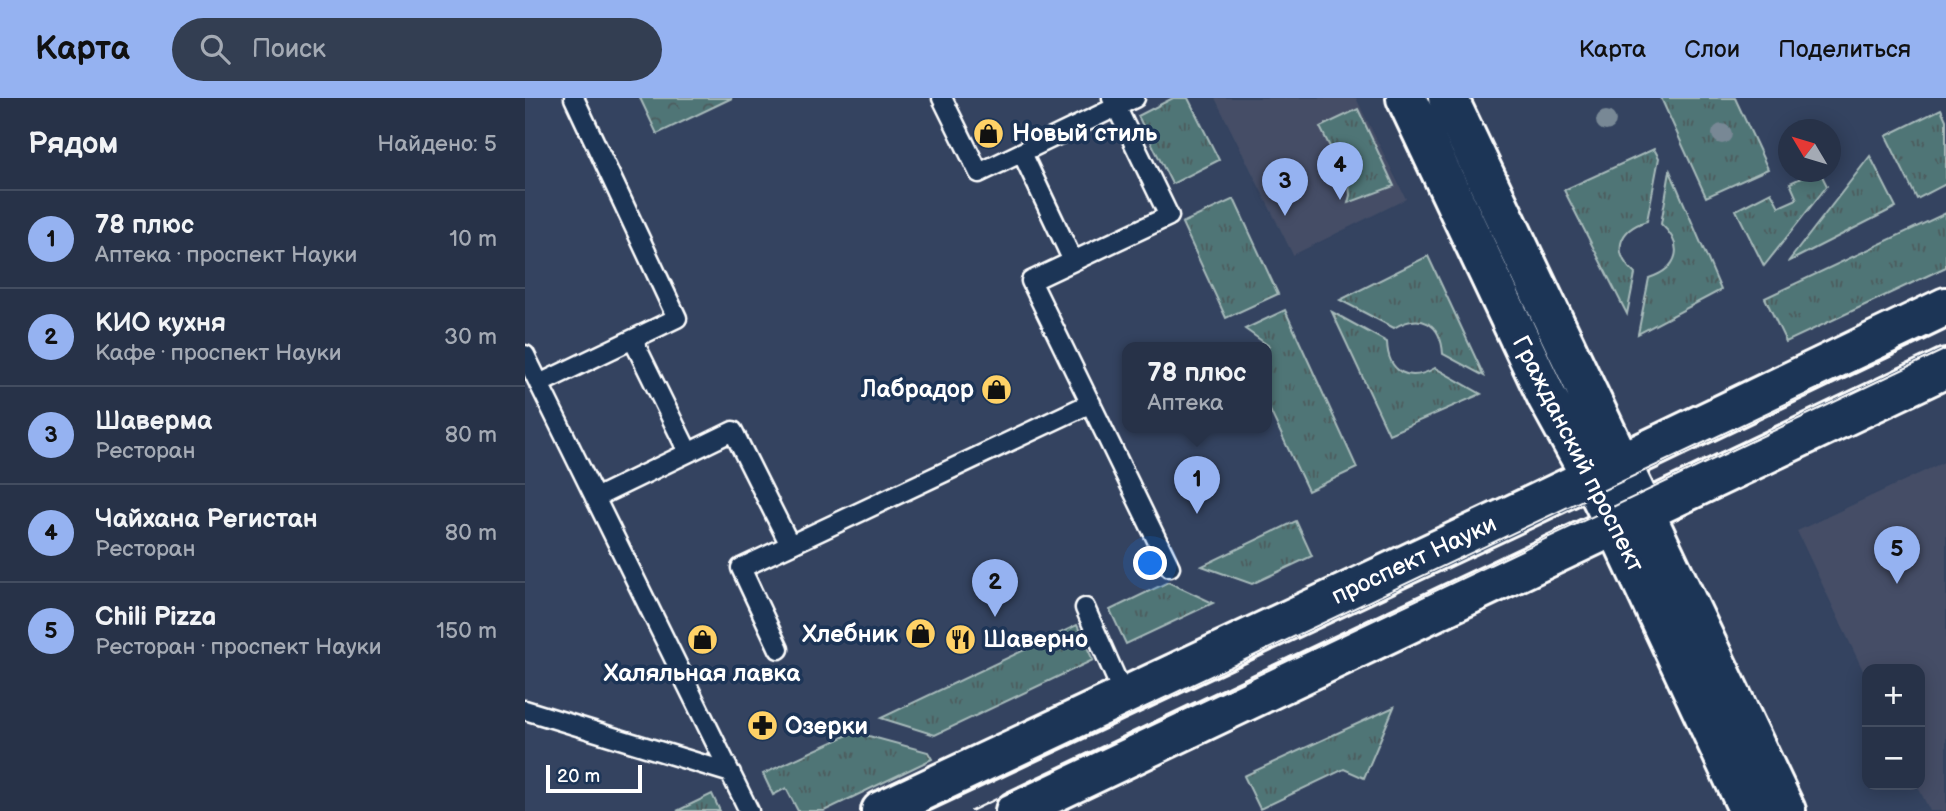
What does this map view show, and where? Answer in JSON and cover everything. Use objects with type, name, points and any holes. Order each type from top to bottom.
[{"type":"main road","name":"Гражданский проспект","points":[[1406,98],[1547,397],[1605,469]]},
{"type":"main road","name":"Гражданский проспект","points":[[1448,98],[1546,302],[1605,469],[1786,811]]},
{"type":"main road","name":"проспект Науки","points":[[881,811],[1946,307]]},
{"type":"main road","points":[[1015,811],[1946,368]]},
{"type":"main road","name":"Гражданский проспект","points":[[1630,518],[1749,811]]},
{"type":"lane","points":[[539,384],[677,318],[573,98]]},
{"type":"lane","points":[[942,98],[979,173],[1022,153],[1114,102],[1135,98]]},
{"type":"lane","points":[[1114,102],[1169,216],[1031,281],[1170,567]]},
{"type":"lane","points":[[1022,153],[1073,261]]},
{"type":"lane","points":[[633,340],[688,452]]},
{"type":"lane","points":[[525,355],[750,811]]},
{"type":"lane","points":[[779,649],[741,568],[1090,403]]},
{"type":"lane","points":[[595,498],[733,431],[790,545]]},
{"type":"lane","points":[[1085,608],[1123,696]]},
{"type":"lane","points":[[525,710],[731,774]]},
{"type":"shaded area","points":[[1215,98],[1356,98],[1406,199],[1293,255]]},
{"type":"shaded area","points":[[1946,461],[1946,811],[1930,811],[1920,790],[1925,790],[1925,664],[1862,664],[1862,668],[1797,531]]},
{"type":"green space","points":[[640,98],[732,98],[657,134]]},
{"type":"green space","points":[[1173,98],[1188,98],[1219,160],[1172,184],[1138,116]]},
{"type":"green space","points":[[1661,98],[1735,98],[1768,169],[1706,197]]},
{"type":"green space","points":[[1358,109],[1394,186],[1348,203],[1349,185],[1320,127]]},
{"type":"green space","points":[[1941,109],[1946,120],[1946,184],[1917,199],[1886,136]]},
{"type":"green space","points":[[1654,149],[1659,158],[1647,221],[1629,230],[1621,243],[1623,258],[1635,274],[1627,314],[1564,190]]},
{"type":"green space","points":[[1870,156],[1896,207],[1788,262]]},
{"type":"green space","points":[[1670,171],[1721,290],[1638,334],[1649,278],[1667,268],[1675,256],[1673,240],[1661,224]]},
{"type":"green space","points":[[1825,182],[1827,186],[1764,266],[1736,210],[1771,192],[1779,207],[1797,199],[1790,183]]},
{"type":"green space","points":[[1234,199],[1278,294],[1226,318],[1182,223]]},
{"type":"green space","points":[[1946,213],[1946,267],[1786,342],[1765,298]]},
{"type":"green space","points":[[1428,256],[1484,376],[1443,354],[1438,335],[1428,323],[1413,321],[1394,328],[1340,300]]},
{"type":"green space","points":[[1285,310],[1357,468],[1308,491],[1272,415],[1272,342],[1263,342],[1245,329]]},
{"type":"green space","points":[[1332,312],[1387,342],[1391,361],[1402,372],[1417,375],[1435,368],[1481,394],[1389,434]]},
{"type":"green space","points":[[1296,521],[1312,556],[1252,584],[1202,566]]},
{"type":"green space","points":[[1168,582],[1213,603],[1126,644],[1110,610]]},
{"type":"green space","points":[[1077,625],[1093,660],[935,735],[881,718]]},
{"type":"green space","points":[[1394,707],[1364,778],[1344,769],[1260,809],[1244,776]]},
{"type":"green space","points":[[854,732],[928,752],[932,759],[824,811],[798,811],[786,788],[773,795],[763,774]]},
{"type":"green space","points":[[712,794],[720,811],[677,811]]},
{"type":"tram line","points":[[926,811],[1946,328]]},
{"type":"tram line","points":[[971,811],[1946,349]]},
{"type":"place","name":"Новый стиль","points":[[989,133]]},
{"type":"place","name":"Чайхана Регистан","points":[[1340,200]]},
{"type":"place","name":"Шаверма","points":[[1285,216]]},
{"type":"place","name":"Лабрадор","points":[[997,389]]},
{"type":"place","name":"78 плюс","points":[[1197,514]]},
{"type":"place","name":"Chili Pizza","points":[[1897,584]]},
{"type":"place","name":"КИО кухня","points":[[995,617]]},
{"type":"place","name":"Хлебник","points":[[921,634]]},
{"type":"place","name":"Халяльная лавка","points":[[702,639]]},
{"type":"place","name":"Шаверно","points":[[960,639]]},
{"type":"place","name":"Озерки","points":[[762,726]]}]
